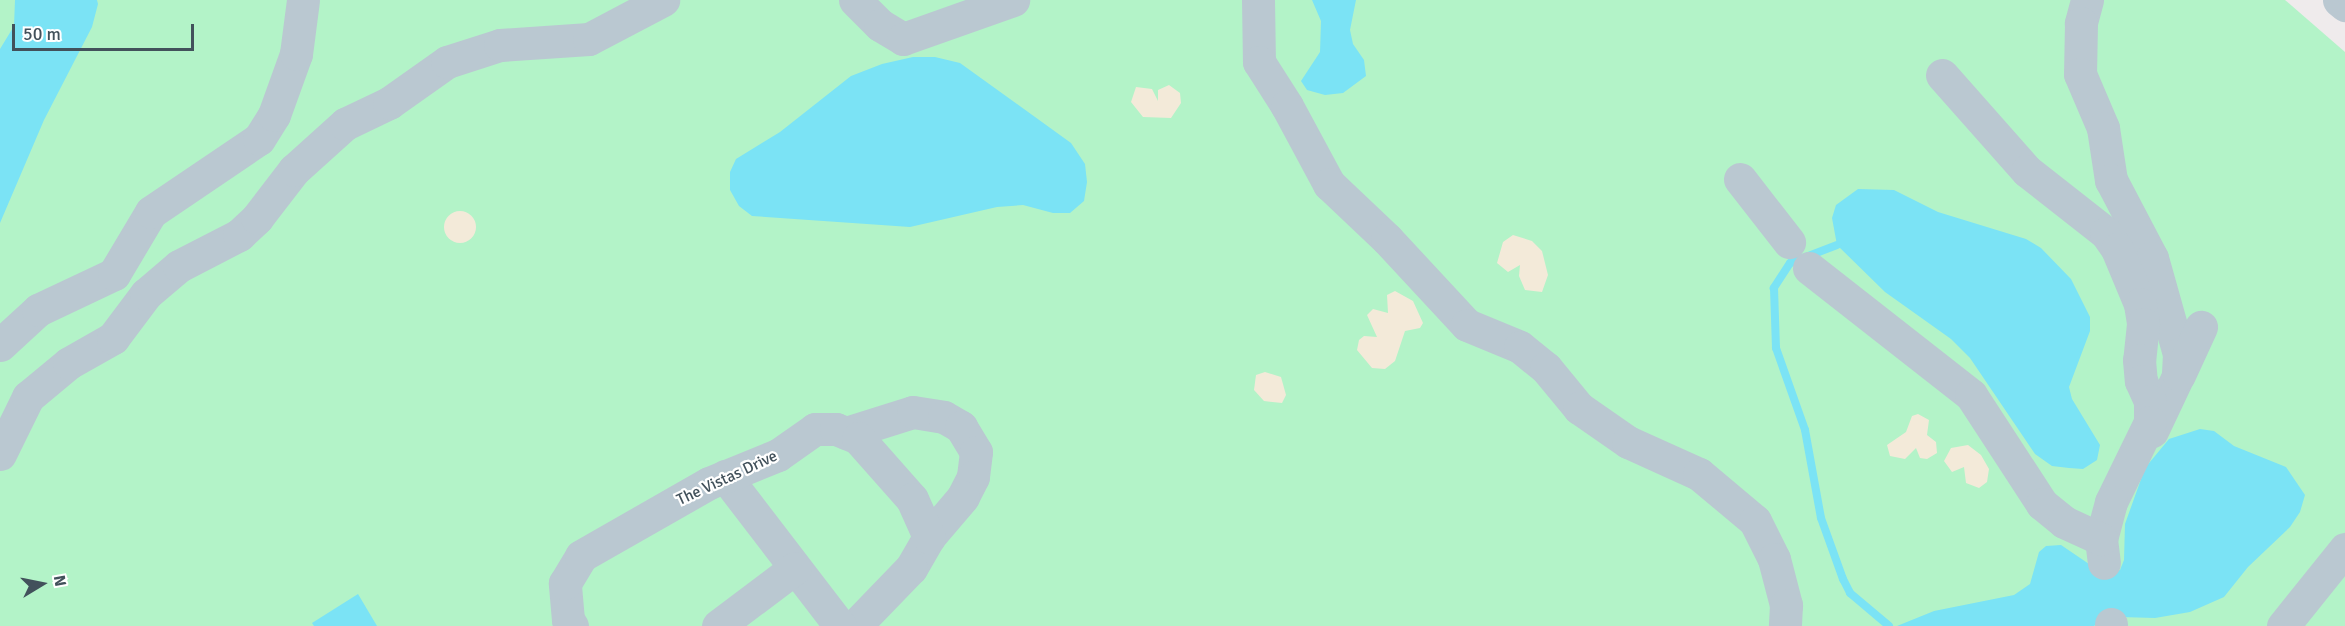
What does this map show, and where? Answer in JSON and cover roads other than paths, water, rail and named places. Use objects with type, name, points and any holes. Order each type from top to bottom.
[{"type":"street","points":[[0,345],[38,310],[114,274],[151,212],[259,139],[274,115],[296,54],[303,0]]},
{"type":"street","points":[[0,454],[28,397],[69,363],[114,338],[146,294],[179,266],[239,235],[257,218],[294,170],[345,124],[389,103],[447,62],[500,45],[589,39],[663,0]]},
{"type":"street","points":[[855,0],[880,25],[903,39],[1013,0]]},
{"type":"street","points":[[1258,0],[1259,62],[1287,106],[1329,184],[1387,239],[1467,325],[1520,346],[1546,368],[1579,408],[1628,442],[1699,474],[1755,521],[1774,559],[1786,605],[1785,626]]},
{"type":"street","points":[[2087,0],[2081,23],[2080,74],[2103,128],[2111,180],[2152,258],[2179,354],[2178,376]]},
{"type":"street","points":[[2339,0],[2345,5]]},
{"type":"street","points":[[1942,75],[2027,171],[2106,233],[2117,249],[2140,304],[2141,381],[2150,401],[2150,422],[2141,446]]},
{"type":"street","points":[[1740,179],[1789,242]]},
{"type":"street","points":[[1809,268],[1971,395],[2042,504],[2102,551],[2111,502],[2141,446],[2162,414],[2201,327]]},
{"type":"street","points":[[846,433],[914,412],[944,417],[961,427],[976,452],[973,477],[963,496],[929,537],[911,568],[855,626]]},
{"type":"street","name":"The Vistas Drive","points":[[572,626],[567,620],[565,583],[581,555],[725,476],[778,455],[815,429],[846,433],[858,438],[885,465],[912,499],[929,537]]},
{"type":"street","points":[[725,476],[840,626]]},
{"type":"street","points":[[2283,626],[2345,549]]},
{"type":"street","points":[[718,626],[795,568]]},
{"type":"water","points":[[15,0],[97,0],[98,4],[92,27],[44,120],[0,223],[0,49],[14,26]]},
{"type":"water","points":[[1312,0],[1356,0],[1350,30],[1353,44],[1364,60],[1366,76],[1343,93],[1325,95],[1307,90],[1301,81],[1320,52],[1321,21]]},
{"type":"water","points":[[913,57],[935,57],[960,63],[1071,143],[1085,164],[1087,182],[1084,201],[1070,213],[1053,213],[1023,205],[997,207],[910,227],[752,216],[739,206],[730,190],[730,172],[736,159],[780,132],[851,76],[882,64]]},
{"type":"water","points":[[1858,189],[1894,190],[1938,212],[2026,239],[2041,248],[2071,279],[2090,317],[2090,331],[2069,387],[2072,399],[2100,445],[2097,460],[2083,469],[2069,468],[2052,466],[2035,454],[1970,358],[1951,339],[1885,292],[1837,245],[1832,218],[1836,205]]},
{"type":"water","points":[[2200,429],[2214,431],[2234,446],[2286,467],[2305,495],[2300,512],[2290,527],[2248,567],[2224,597],[2190,612],[2155,618],[2120,617],[2100,620],[2094,626],[1897,626],[1934,611],[2014,595],[2030,584],[2039,552],[2046,546],[2061,545],[2089,564],[2112,572],[2120,570],[2124,560],[2125,524],[2145,468],[2169,439]]},
{"type":"water","points":[[358,594],[377,626],[314,626],[312,623]]},
{"type":"waterway","points":[[1837,245],[1790,263],[1774,288],[1776,348],[1805,430],[1821,518],[1843,579],[1850,593],[1889,626]]}]
